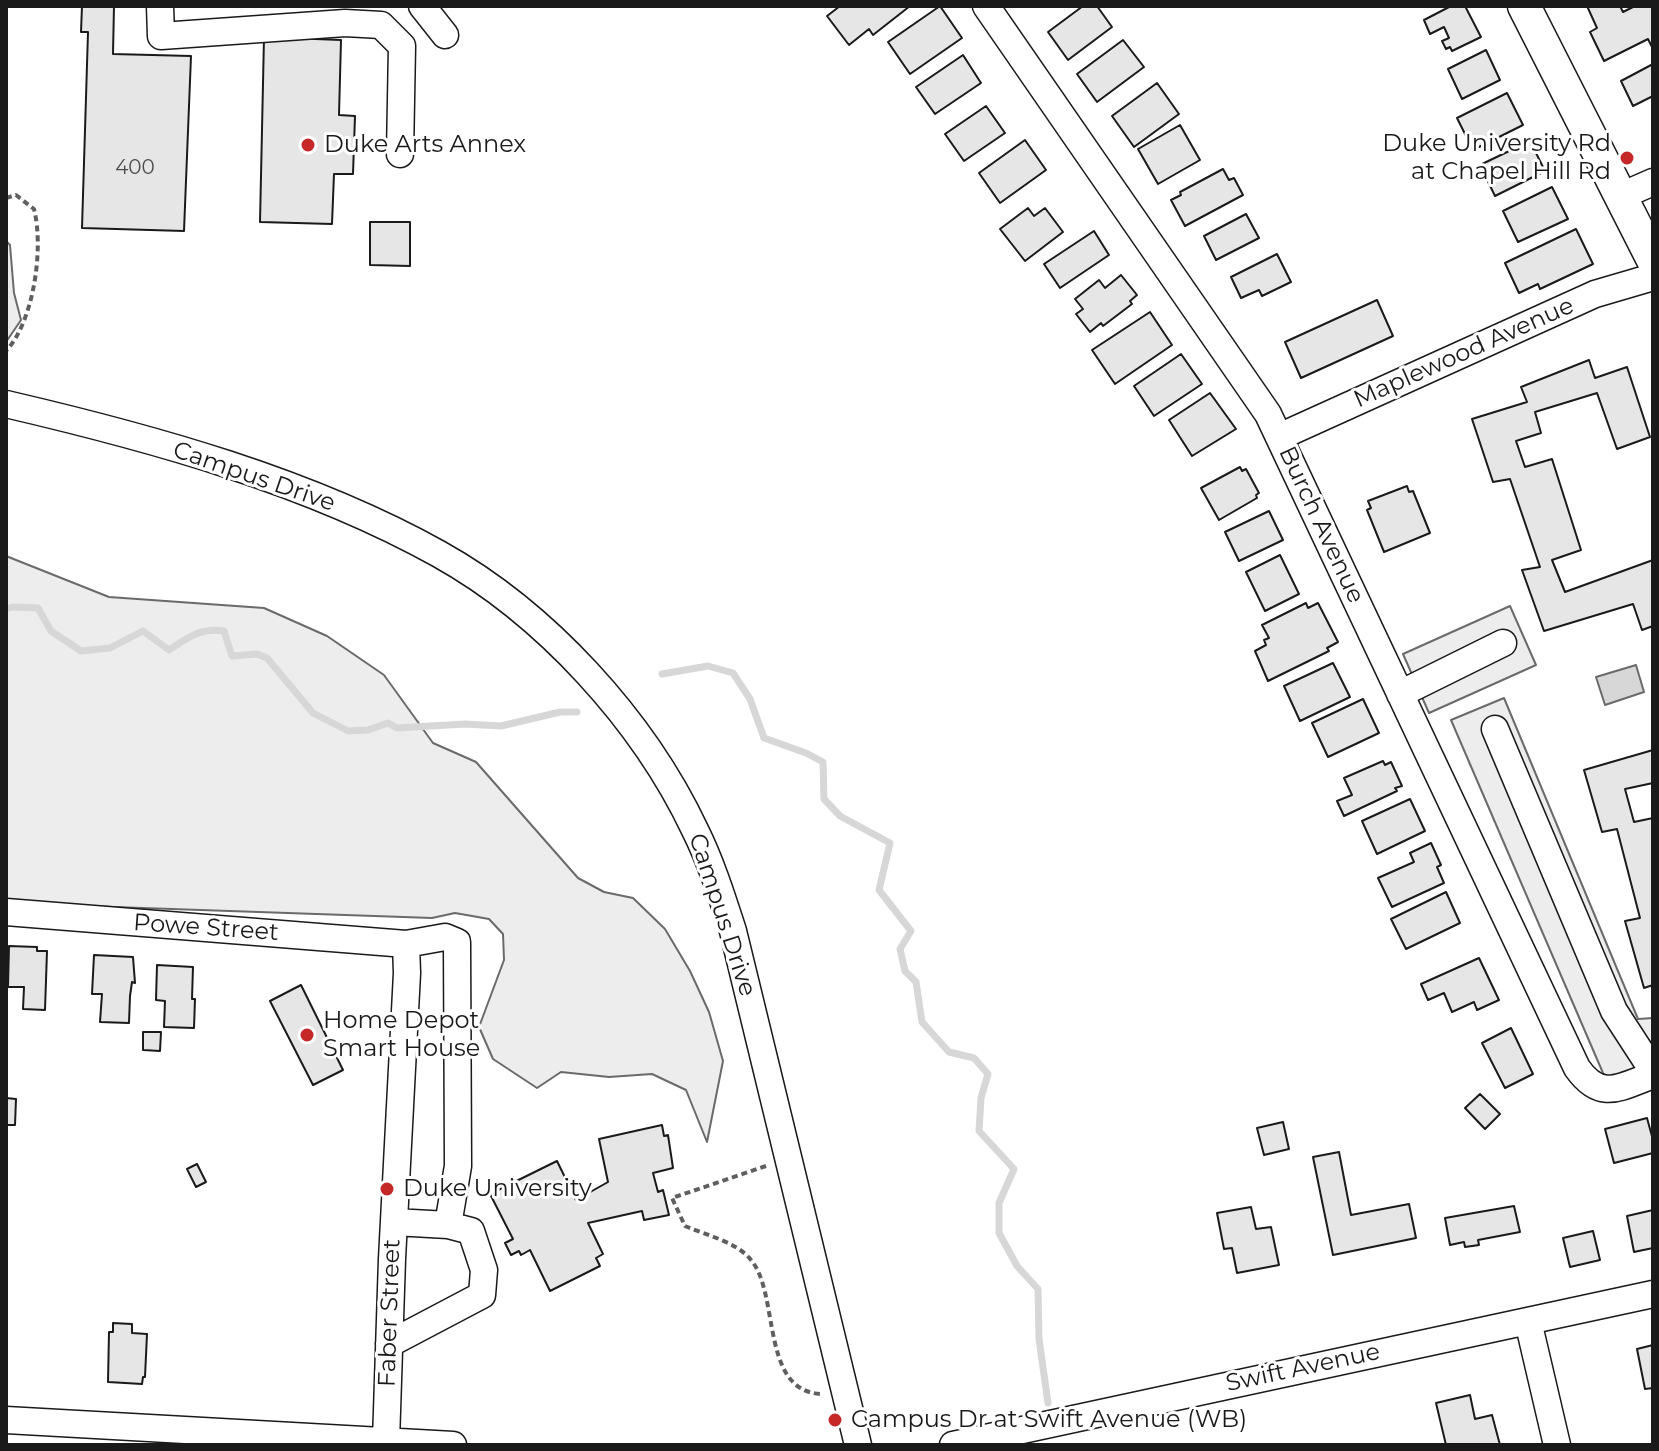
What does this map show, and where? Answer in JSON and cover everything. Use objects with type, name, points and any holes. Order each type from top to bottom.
[{"type":"main road","points":[[1524,6],[1653,260]]},
{"type":"street","points":[[160,6],[161,36],[345,23],[381,25],[402,46],[400,154]]},
{"type":"street","points":[[422,6],[445,35]]},
{"type":"street","name":"Burch Avenue","points":[[986,6],[1268,414],[1577,1068],[1588,1083],[1610,1091],[1653,1073]]},
{"type":"street","points":[[1621,196],[1653,182]]},
{"type":"street","name":"Maplewood Avenue","points":[[1279,437],[1595,294],[1653,277]]},
{"type":"street","name":"Campus Drive","points":[[6,404],[93,425],[241,470],[348,509],[406,537],[475,576],[526,615],[610,699],[654,759],[695,829],[733,931],[858,1445]]},
{"type":"street","points":[[1400,694],[1503,643]]},
{"type":"street","points":[[1495,729],[1614,1011],[1653,1073]]},
{"type":"street","name":"Powe Street","points":[[6,912],[406,944],[445,937],[457,942],[458,1166],[448,1225]]},
{"type":"street","name":"Faber Street","points":[[386,1441],[406,944]]},
{"type":"street","points":[[389,1344],[482,1295],[484,1270],[471,1231],[448,1225],[394,1222]]},
{"type":"street","name":"Swift Avenue","points":[[953,1445],[1653,1294]]},
{"type":"street","points":[[1528,1321],[1557,1445]]},
{"type":"street","points":[[6,1420],[453,1445]]},
{"type":"path","points":[[6,198],[16,195],[34,209],[38,236],[26,321],[6,351]]},
{"type":"path","points":[[773,1164],[672,1198],[685,1226],[740,1250],[753,1262],[762,1285],[778,1353],[789,1377],[802,1390],[828,1393]]},
{"type":"shaded area","points":[[6,241],[10,245],[14,293],[21,320],[6,342]]},
{"type":"shaded area","points":[[6,556],[109,597],[264,608],[327,636],[384,675],[433,743],[476,762],[578,878],[604,892],[633,898],[665,929],[690,971],[709,1012],[723,1061],[707,1142],[686,1090],[652,1074],[609,1077],[561,1072],[537,1088],[493,1059],[479,1027],[504,960],[503,934],[489,919],[455,913],[432,918],[85,906],[6,899]]},
{"type":"shaded area","points":[[1510,606],[1536,665],[1429,713],[1403,654]]},
{"type":"shaded area","points":[[1636,665],[1644,692],[1605,705],[1596,677]]},
{"type":"shaded area","points":[[1504,698],[1638,1019],[1653,1018],[1653,1064],[1606,1080],[1451,720]]},
{"type":"building","points":[[82,6],[114,6],[113,54],[191,56],[184,231],[82,228],[88,32],[81,32]]},
{"type":"building","points":[[840,6],[910,6],[873,35],[869,29],[849,45],[827,16]]},
{"type":"building","points":[[940,6],[962,38],[910,74],[888,42]]},
{"type":"building","points":[[1083,6],[1097,6],[1112,27],[1068,60],[1048,32]]},
{"type":"building","points":[[1451,6],[1465,6],[1481,37],[1452,51],[1450,47],[1446,49],[1442,41],[1449,38],[1444,27],[1430,34],[1424,20]]},
{"type":"building","points":[[1587,6],[1620,6],[1623,12],[1635,6],[1653,6],[1653,49],[1648,39],[1604,61],[1590,32],[1597,28]]},
{"type":"building","name":"Duke Arts Annex","points":[[264,37],[341,40],[339,115],[355,116],[353,174],[334,174],[332,224],[260,222]]},
{"type":"building","points":[[1123,40],[1144,67],[1097,102],[1077,74]]},
{"type":"building","points":[[1486,50],[1500,80],[1462,99],[1448,69]]},
{"type":"building","points":[[963,55],[981,83],[935,114],[916,87]]},
{"type":"building","points":[[1653,64],[1653,96],[1633,106],[1621,81]]},
{"type":"building","points":[[1157,83],[1179,114],[1134,147],[1112,116]]},
{"type":"building","points":[[1507,93],[1523,125],[1473,150],[1457,118]]},
{"type":"building","points":[[986,106],[1005,133],[964,161],[945,134]]},
{"type":"building","points":[[1180,125],[1200,160],[1158,184],[1138,149]]},
{"type":"building","points":[[1025,140],[1046,170],[1000,203],[979,173]]},
{"type":"building","points":[[1530,141],[1545,171],[1495,196],[1480,165]]},
{"type":"building","points":[[1223,169],[1229,180],[1234,178],[1243,195],[1185,226],[1171,200]]},
{"type":"building","points":[[1552,187],[1568,219],[1518,242],[1503,211]]},
{"type":"building","points":[[1028,208],[1034,216],[1045,208],[1063,232],[1025,261],[1000,229]]},
{"type":"building","points":[[1246,214],[1259,238],[1216,260],[1204,236]]},
{"type":"building","points":[[370,222],[410,222],[410,266],[370,265]]},
{"type":"building","points":[[1576,229],[1593,264],[1540,289],[1538,284],[1519,293],[1505,263]]},
{"type":"building","points":[[1094,231],[1109,255],[1060,288],[1044,264]]},
{"type":"building","points":[[1277,254],[1291,282],[1262,296],[1259,290],[1241,298],[1231,277]]},
{"type":"building","points":[[1121,275],[1137,295],[1130,301],[1132,304],[1090,332],[1076,314],[1083,309],[1075,299],[1099,280],[1105,288]]},
{"type":"building","points":[[1377,300],[1393,336],[1301,378],[1285,342]]},
{"type":"building","points":[[1150,312],[1172,345],[1115,384],[1092,350]]},
{"type":"building","points":[[1181,354],[1202,384],[1154,416],[1134,386]]},
{"type":"building","points":[[1589,360],[1595,378],[1627,367],[1650,437],[1617,449],[1597,393],[1535,412],[1541,433],[1516,441],[1525,467],[1552,459],[1581,550],[1552,560],[1565,592],[1653,560],[1653,626],[1642,630],[1633,604],[1544,631],[1522,570],[1540,567],[1510,479],[1493,482],[1472,419],[1527,402],[1521,387]]},
{"type":"building","points":[[1210,393],[1236,429],[1192,456],[1169,420]]},
{"type":"building","points":[[1240,467],[1242,471],[1246,469],[1259,493],[1257,498],[1219,520],[1201,488]]},
{"type":"building","points":[[1407,486],[1409,492],[1413,491],[1430,533],[1384,552],[1367,510],[1371,508],[1368,501]]},
{"type":"building","points":[[1269,511],[1283,540],[1239,561],[1225,532]]},
{"type":"building","points":[[1280,555],[1299,594],[1265,611],[1246,572]]},
{"type":"building","points":[[1306,603],[1308,608],[1318,603],[1338,642],[1327,648],[1329,651],[1268,681],[1255,651],[1266,645],[1264,640],[1269,638],[1262,625]]},
{"type":"building","points":[[1333,663],[1350,697],[1300,721],[1284,686]]},
{"type":"building","points":[[1363,699],[1379,733],[1328,757],[1312,723]]},
{"type":"building","points":[[1653,750],[1653,783],[1625,789],[1634,822],[1653,818],[1653,985],[1644,988],[1625,921],[1640,918],[1617,829],[1602,832],[1584,770]]},
{"type":"building","points":[[1383,761],[1385,765],[1391,762],[1402,786],[1344,816],[1337,801],[1352,795],[1344,778]]},
{"type":"building","points":[[1410,799],[1425,831],[1377,854],[1362,821]]},
{"type":"building","points":[[1431,843],[1441,865],[1437,867],[1444,883],[1392,907],[1378,878],[1414,862],[1410,853]]},
{"type":"building","points":[[1446,892],[1460,923],[1406,949],[1391,919]]},
{"type":"building","points":[[9,946],[37,947],[37,951],[47,951],[45,1010],[23,1009],[24,987],[8,987]]},
{"type":"building","points":[[94,955],[133,957],[135,983],[132,982],[129,1023],[100,1022],[102,994],[92,994]]},
{"type":"building","points":[[1479,958],[1499,1000],[1477,1010],[1474,1002],[1452,1012],[1444,993],[1428,1000],[1421,984]]},
{"type":"building","points":[[157,965],[193,967],[194,1028],[164,1027],[165,1001],[156,1000]]},
{"type":"building","name":"Home Depot Smart House","points":[[301,985],[343,1070],[313,1085],[270,1001]]},
{"type":"building","points":[[1511,1028],[1533,1074],[1505,1088],[1482,1043]]},
{"type":"building","points":[[143,1032],[161,1032],[160,1051],[143,1050]]},
{"type":"building","points":[[1480,1094],[1500,1114],[1485,1129],[1465,1108]]},
{"type":"building","points":[[6,1098],[16,1099],[15,1125],[6,1125]]},
{"type":"building","points":[[1647,1118],[1653,1153],[1614,1163],[1605,1129]]},
{"type":"building","points":[[1283,1122],[1289,1149],[1264,1155],[1257,1128]]},
{"type":"building","points":[[662,1125],[664,1136],[668,1135],[673,1168],[653,1173],[658,1192],[663,1190],[669,1215],[644,1220],[642,1211],[588,1223],[603,1254],[596,1258],[600,1266],[550,1291],[530,1250],[521,1255],[519,1251],[511,1255],[505,1243],[513,1239],[490,1194],[557,1161],[576,1200],[608,1182],[599,1139]]},
{"type":"building","points":[[1339,1152],[1351,1215],[1409,1204],[1416,1238],[1333,1255],[1313,1157]]},
{"type":"building","points":[[197,1164],[206,1182],[196,1187],[187,1169]]},
{"type":"building","points":[[1514,1206],[1520,1232],[1478,1240],[1479,1245],[1465,1247],[1464,1242],[1450,1245],[1445,1218]]},
{"type":"building","points":[[1251,1207],[1256,1229],[1271,1227],[1279,1265],[1237,1273],[1232,1248],[1224,1249],[1217,1213]]},
{"type":"building","points":[[1653,1210],[1653,1248],[1634,1252],[1627,1216]]},
{"type":"building","points":[[1593,1231],[1600,1260],[1570,1267],[1563,1238]]},
{"type":"building","points":[[113,1323],[132,1324],[132,1333],[147,1334],[142,1384],[108,1382],[109,1332],[113,1332]]},
{"type":"building","points":[[1653,1345],[1653,1388],[1645,1389],[1637,1349]]},
{"type":"building","points":[[1470,1395],[1475,1419],[1492,1415],[1500,1445],[1446,1445],[1436,1403]]},
{"type":"waterway","points":[[6,609],[38,608],[51,631],[81,651],[110,648],[143,631],[169,650],[201,632],[224,631],[232,656],[257,654],[267,658],[313,713],[348,731],[368,730],[388,723],[397,728],[465,724],[501,726],[560,712],[577,712]]},
{"type":"waterway","points":[[662,674],[708,666],[733,673],[750,699],[764,738],[823,762],[824,799],[840,816],[890,843],[879,890],[911,931],[900,949],[905,971],[916,982],[922,1022],[949,1052],[974,1058],[988,1074],[981,1098],[979,1131],[1014,1169],[999,1203],[999,1233],[1017,1266],[1038,1289],[1039,1339],[1048,1403]]},
{"type":"place","name":"Duke Arts Annex","points":[[308,145]]},
{"type":"place","name":"Duke University Rd at Chapel Hill Rd","points":[[1627,158]]},
{"type":"place","name":"Home Depot Smart House","points":[[307,1035]]},
{"type":"place","name":"Duke University","points":[[387,1189]]},
{"type":"place","name":"Campus Dr at Swift Avenue (WB)","points":[[835,1420]]}]
